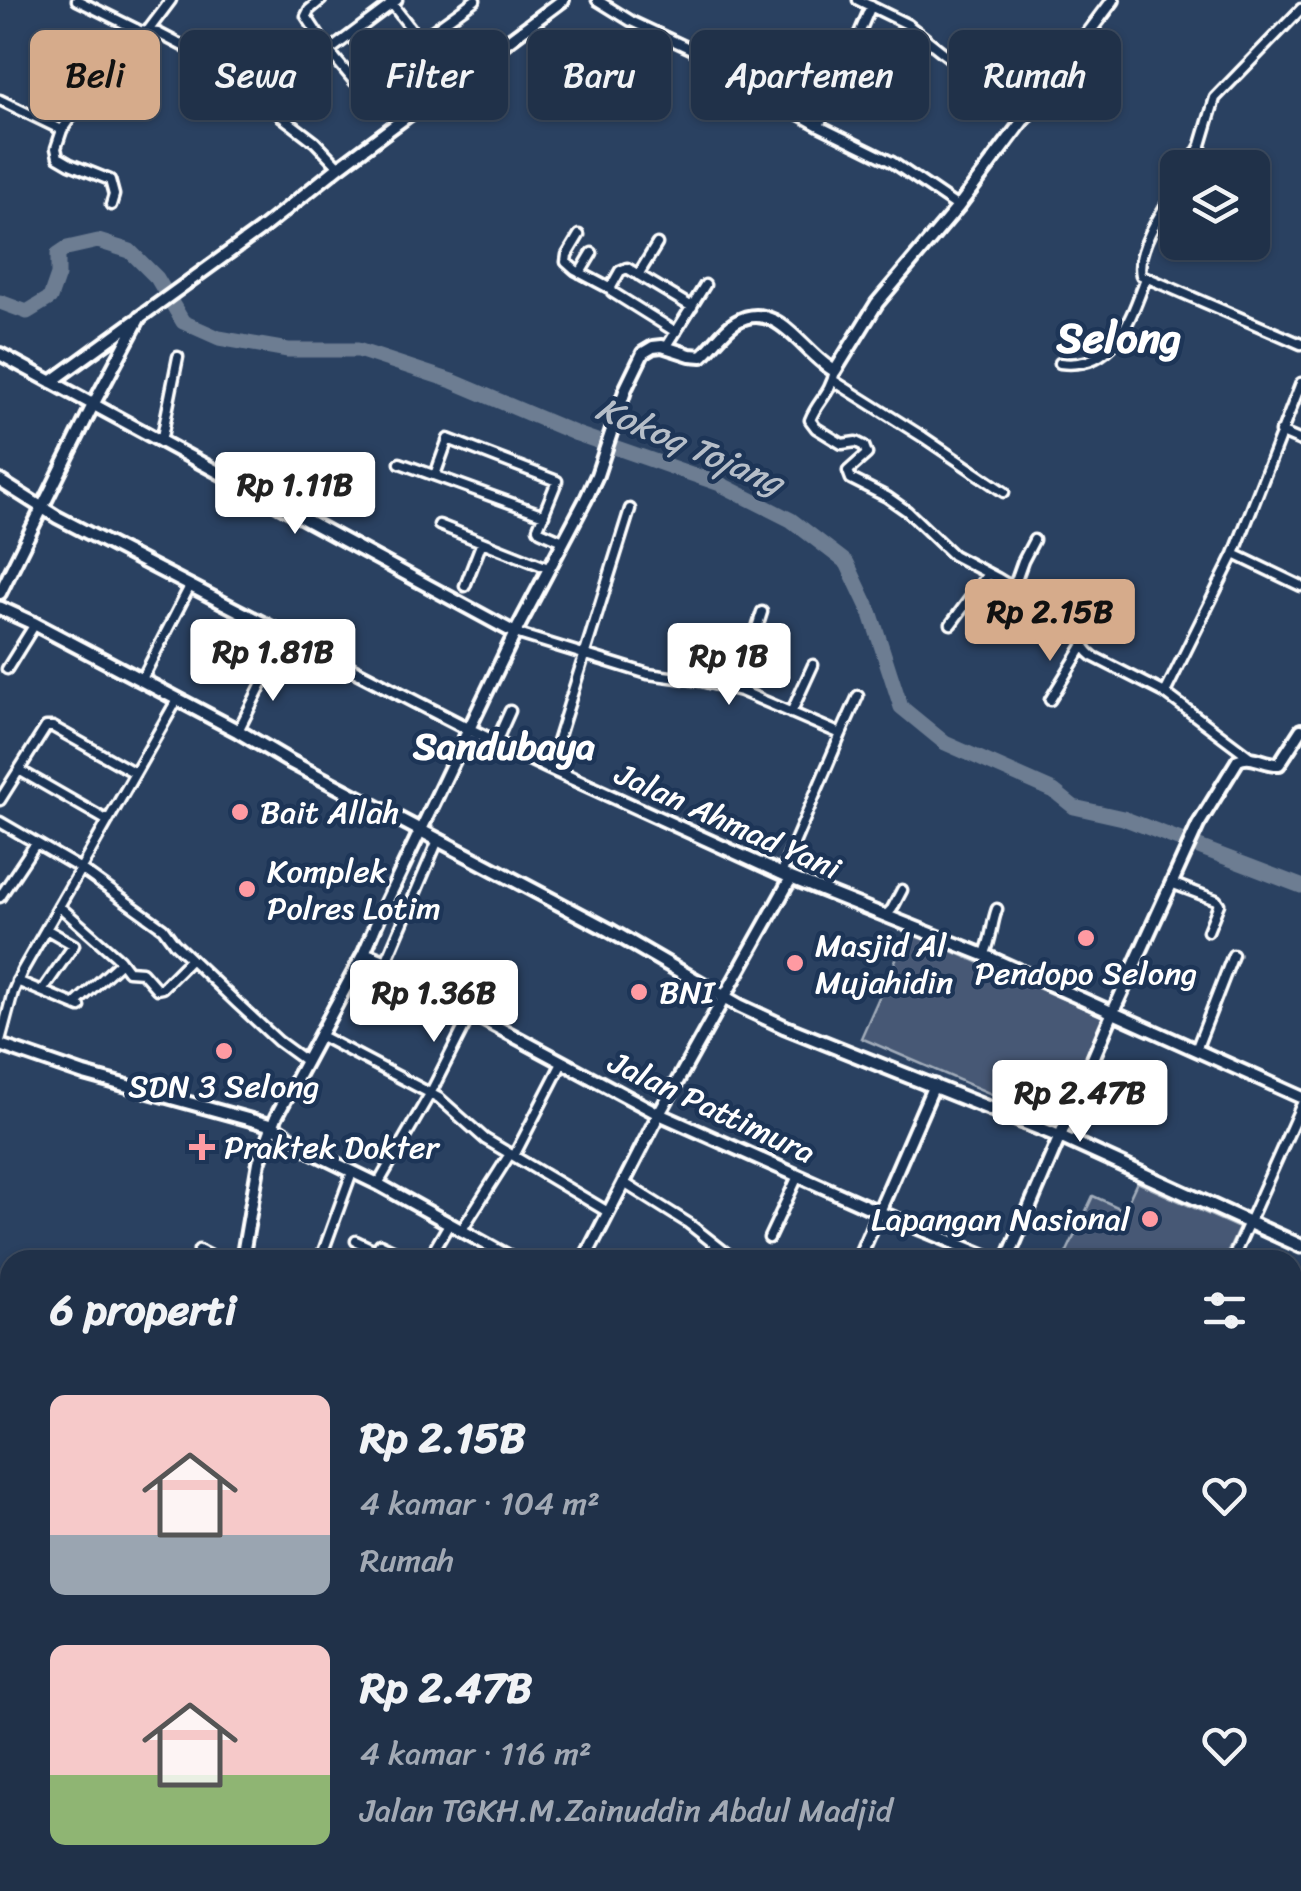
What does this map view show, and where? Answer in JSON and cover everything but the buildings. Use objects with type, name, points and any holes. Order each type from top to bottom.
[{"type":"main road","points":[[0,608],[609,930],[722,998],[1061,1137],[1301,1246]]},
{"type":"street","points":[[77,0],[140,30]]},
{"type":"street","points":[[148,30],[171,0]]},
{"type":"street","points":[[316,30],[306,16],[322,0]]},
{"type":"street","points":[[436,30],[475,0]]},
{"type":"street","points":[[508,41],[563,0]]},
{"type":"street","points":[[597,0],[649,30]]},
{"type":"street","points":[[858,0],[907,24],[949,57]]},
{"type":"street","points":[[1090,30],[1113,0]]},
{"type":"street","points":[[331,50],[392,1],[412,30]]},
{"type":"street","points":[[820,126],[870,6]]},
{"type":"street","points":[[1197,150],[1215,98],[1301,9]]},
{"type":"street","points":[[111,206],[114,195],[110,180],[70,164],[58,156],[56,148],[62,130],[136,29]]},
{"type":"street","points":[[160,34],[238,79],[315,142],[339,167]]},
{"type":"street","points":[[671,40],[902,168],[958,207]]},
{"type":"street","points":[[331,52],[351,77]]},
{"type":"street","points":[[0,100],[62,130]]},
{"type":"street","points":[[51,382],[260,230],[401,120]]},
{"type":"street","points":[[1023,120],[958,207],[877,303],[810,420],[842,444],[856,442],[864,446],[867,454],[848,470],[852,479],[907,511],[947,550],[1080,629],[1082,646],[1050,700]]},
{"type":"street","points":[[1160,219],[1147,242],[1139,272],[1301,344]]},
{"type":"street","points":[[579,235],[566,259],[568,265],[676,332]]},
{"type":"street","points":[[638,274],[656,244]]},
{"type":"street","points":[[580,272],[592,253]]},
{"type":"street","points":[[610,289],[622,268],[626,268],[692,307]]},
{"type":"street","points":[[1060,363],[1086,364],[1104,354],[1132,314],[1146,278]]},
{"type":"street","points":[[668,346],[705,285]]},
{"type":"street","points":[[0,593],[93,405],[145,314]]},
{"type":"street","points":[[244,1250],[259,1162],[276,1117],[364,953],[515,633],[586,499],[643,353],[653,347],[668,346],[702,356],[734,323],[750,316],[782,325],[834,376],[1004,492]]},
{"type":"street","points":[[0,354],[515,633],[648,674],[701,681],[741,692],[840,734]]},
{"type":"street","points":[[161,442],[178,356]]},
{"type":"street","points":[[1165,693],[1234,554],[1301,382]]},
{"type":"street","points":[[1280,432],[1301,441]]},
{"type":"street","points":[[434,475],[448,439],[558,481],[539,523],[540,531],[563,541]]},
{"type":"street","points":[[400,464],[544,515]]},
{"type":"street","name":"Jalan Ahmad Yani","points":[[0,481],[41,508],[190,586],[550,768],[786,876],[984,955],[1301,1097]]},
{"type":"street","points":[[550,768],[630,509]]},
{"type":"street","points":[[439,525],[548,568]]},
{"type":"street","points":[[1013,588],[1034,540]]},
{"type":"street","points":[[465,586],[482,542]]},
{"type":"street","points":[[1234,554],[1301,586]]},
{"type":"street","points":[[951,624],[988,574]]},
{"type":"street","points":[[142,681],[190,586]]},
{"type":"street","points":[[741,692],[762,612]]},
{"type":"street","points":[[7,669],[35,624]]},
{"type":"street","points":[[1082,646],[1094,657],[1165,693],[1250,757],[1268,764],[1279,764],[1301,730]]},
{"type":"street","points":[[238,731],[274,660]]},
{"type":"street","points":[[791,712],[813,665]]},
{"type":"street","points":[[589,1250],[786,876],[858,696]]},
{"type":"street","points":[[177,700],[17,981],[0,1043],[84,1074],[273,1126],[314,1153],[496,1250]]},
{"type":"street","points":[[496,742],[510,711]]},
{"type":"street","points":[[0,800],[44,729],[50,726],[135,773]]},
{"type":"street","points":[[1011,1250],[1198,825],[1233,765],[1250,757]]},
{"type":"street","points":[[20,770],[108,822]]},
{"type":"street","points":[[0,822],[81,869],[162,928],[278,1040],[304,1060]]},
{"type":"street","points":[[386,962],[438,840]]},
{"type":"street","points":[[0,898],[36,843]]},
{"type":"street","points":[[1174,878],[1219,904],[1208,931]]},
{"type":"street","points":[[885,916],[902,890]]},
{"type":"street","points":[[60,906],[128,971],[142,972],[157,989],[191,959]]},
{"type":"street","points":[[984,955],[997,909]]},
{"type":"street","points":[[42,991],[74,945],[46,929]]},
{"type":"street","name":"Jalan Pattimura","points":[[364,953],[659,1114],[972,1250]]},
{"type":"street","points":[[1196,1050],[1233,956]]},
{"type":"street","points":[[17,981],[78,1005],[122,962]]},
{"type":"street","points":[[378,1184],[472,1013]]},
{"type":"street","points":[[320,1035],[447,1103],[485,1140],[608,1212]]},
{"type":"street","points":[[462,1232],[512,1155],[562,1062]]},
{"type":"street","points":[[862,1250],[934,1084]]},
{"type":"street","points":[[1236,1250],[1301,1106]]},
{"type":"street","points":[[324,1250],[352,1172]]},
{"type":"street","points":[[770,1238],[798,1176]]},
{"type":"street","points":[[624,1183],[688,1222],[723,1250]]},
{"type":"street","points":[[434,1250],[448,1224]]},
{"type":"street","points":[[356,1241],[375,1250],[380,1244],[392,1250]]},
{"type":"shaded area","points":[[908,932],[1105,1017],[1059,1123],[861,1038]]},
{"type":"shaded area","name":"Lapangan Nasional","points":[[1137,1182],[1239,1228],[1229,1250],[1068,1250],[1093,1196],[1124,1210]]},
{"type":"waterway","name":"Kokoq Tojang","points":[[0,302],[27,312],[50,298],[58,275],[58,254],[98,241],[130,251],[157,278],[183,322],[219,338],[288,350],[358,350],[452,381],[577,434],[720,484],[791,520],[847,563],[871,614],[901,707],[945,743],[1054,791],[1074,807],[1123,818],[1301,886]]},
{"type":"place","name":"Bait Allah","points":[[240,812]]},
{"type":"place","name":"Komplek Polres Lotim","points":[[247,889]]},
{"type":"place","name":"Pendopo Selong","points":[[1086,938]]},
{"type":"place","name":"Masjid Al Mujahidin","points":[[795,963]]},
{"type":"place","name":"BNI","points":[[639,992]]},
{"type":"place","name":"SDN 3 Selong","points":[[224,1051]]},
{"type":"place","name":"Praktek Dokter","points":[[202,1147]]},
{"type":"place","name":"Lapangan Nasional","points":[[1150,1219]]},
{"type":"district","name":"Selong","points":[[1119,337]]},
{"type":"district","name":"Sandubaya","points":[[504,746]]}]
